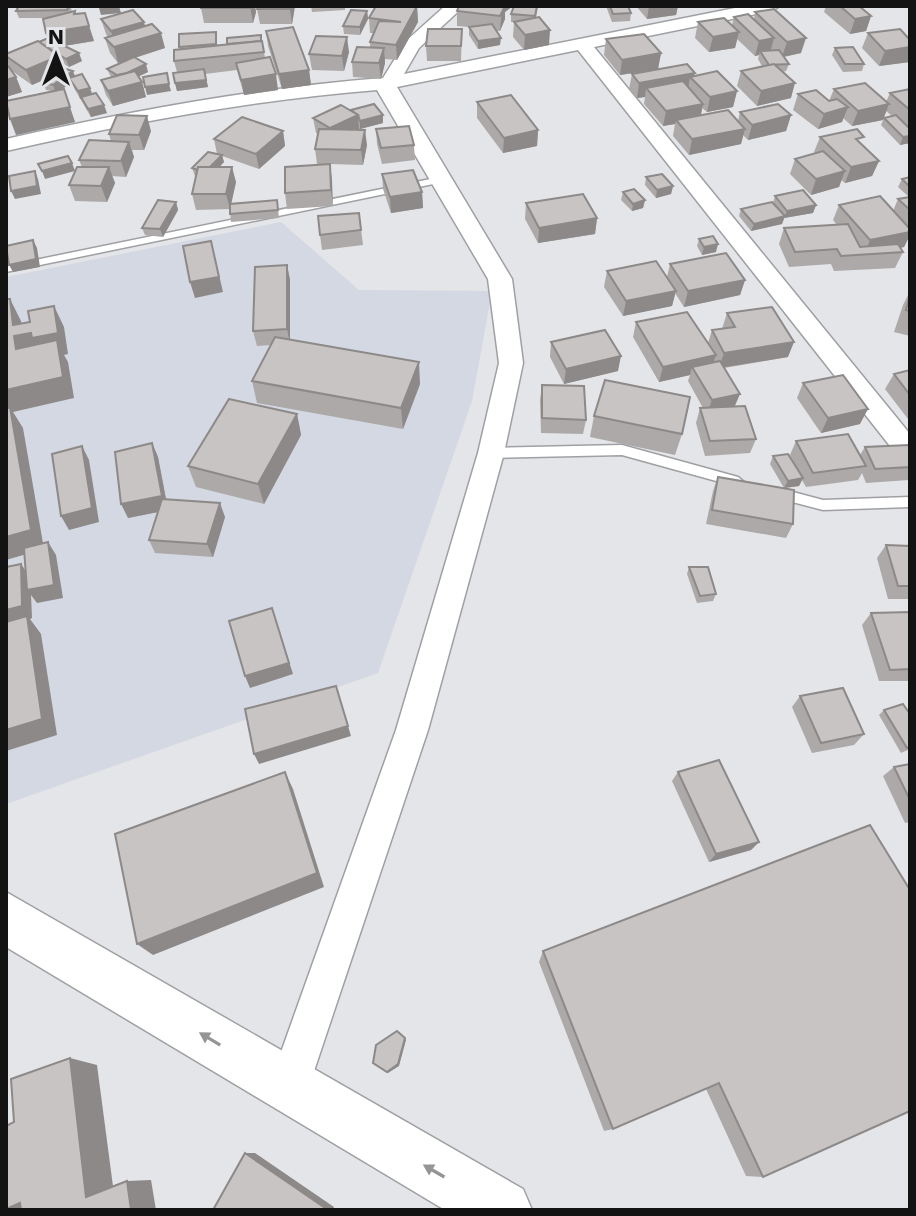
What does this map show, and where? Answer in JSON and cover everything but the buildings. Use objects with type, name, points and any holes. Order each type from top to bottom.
[{"type":"main road","points":[[6,918],[502,1210]]},
{"type":"street","points":[[289,1086],[412,730],[491,453],[511,363],[500,279],[386,89],[412,45],[455,6]]},
{"type":"street","points":[[6,145],[153,113],[301,90],[389,83],[771,6]]},
{"type":"street","points":[[584,46],[910,453]]},
{"type":"lane","points":[[6,269],[440,180]]},
{"type":"lane","points":[[491,453],[622,450],[823,505],[910,502]]},
{"type":"shaded area","points":[[281,222],[359,290],[492,291],[472,401],[378,673],[6,804],[6,277]]}]
